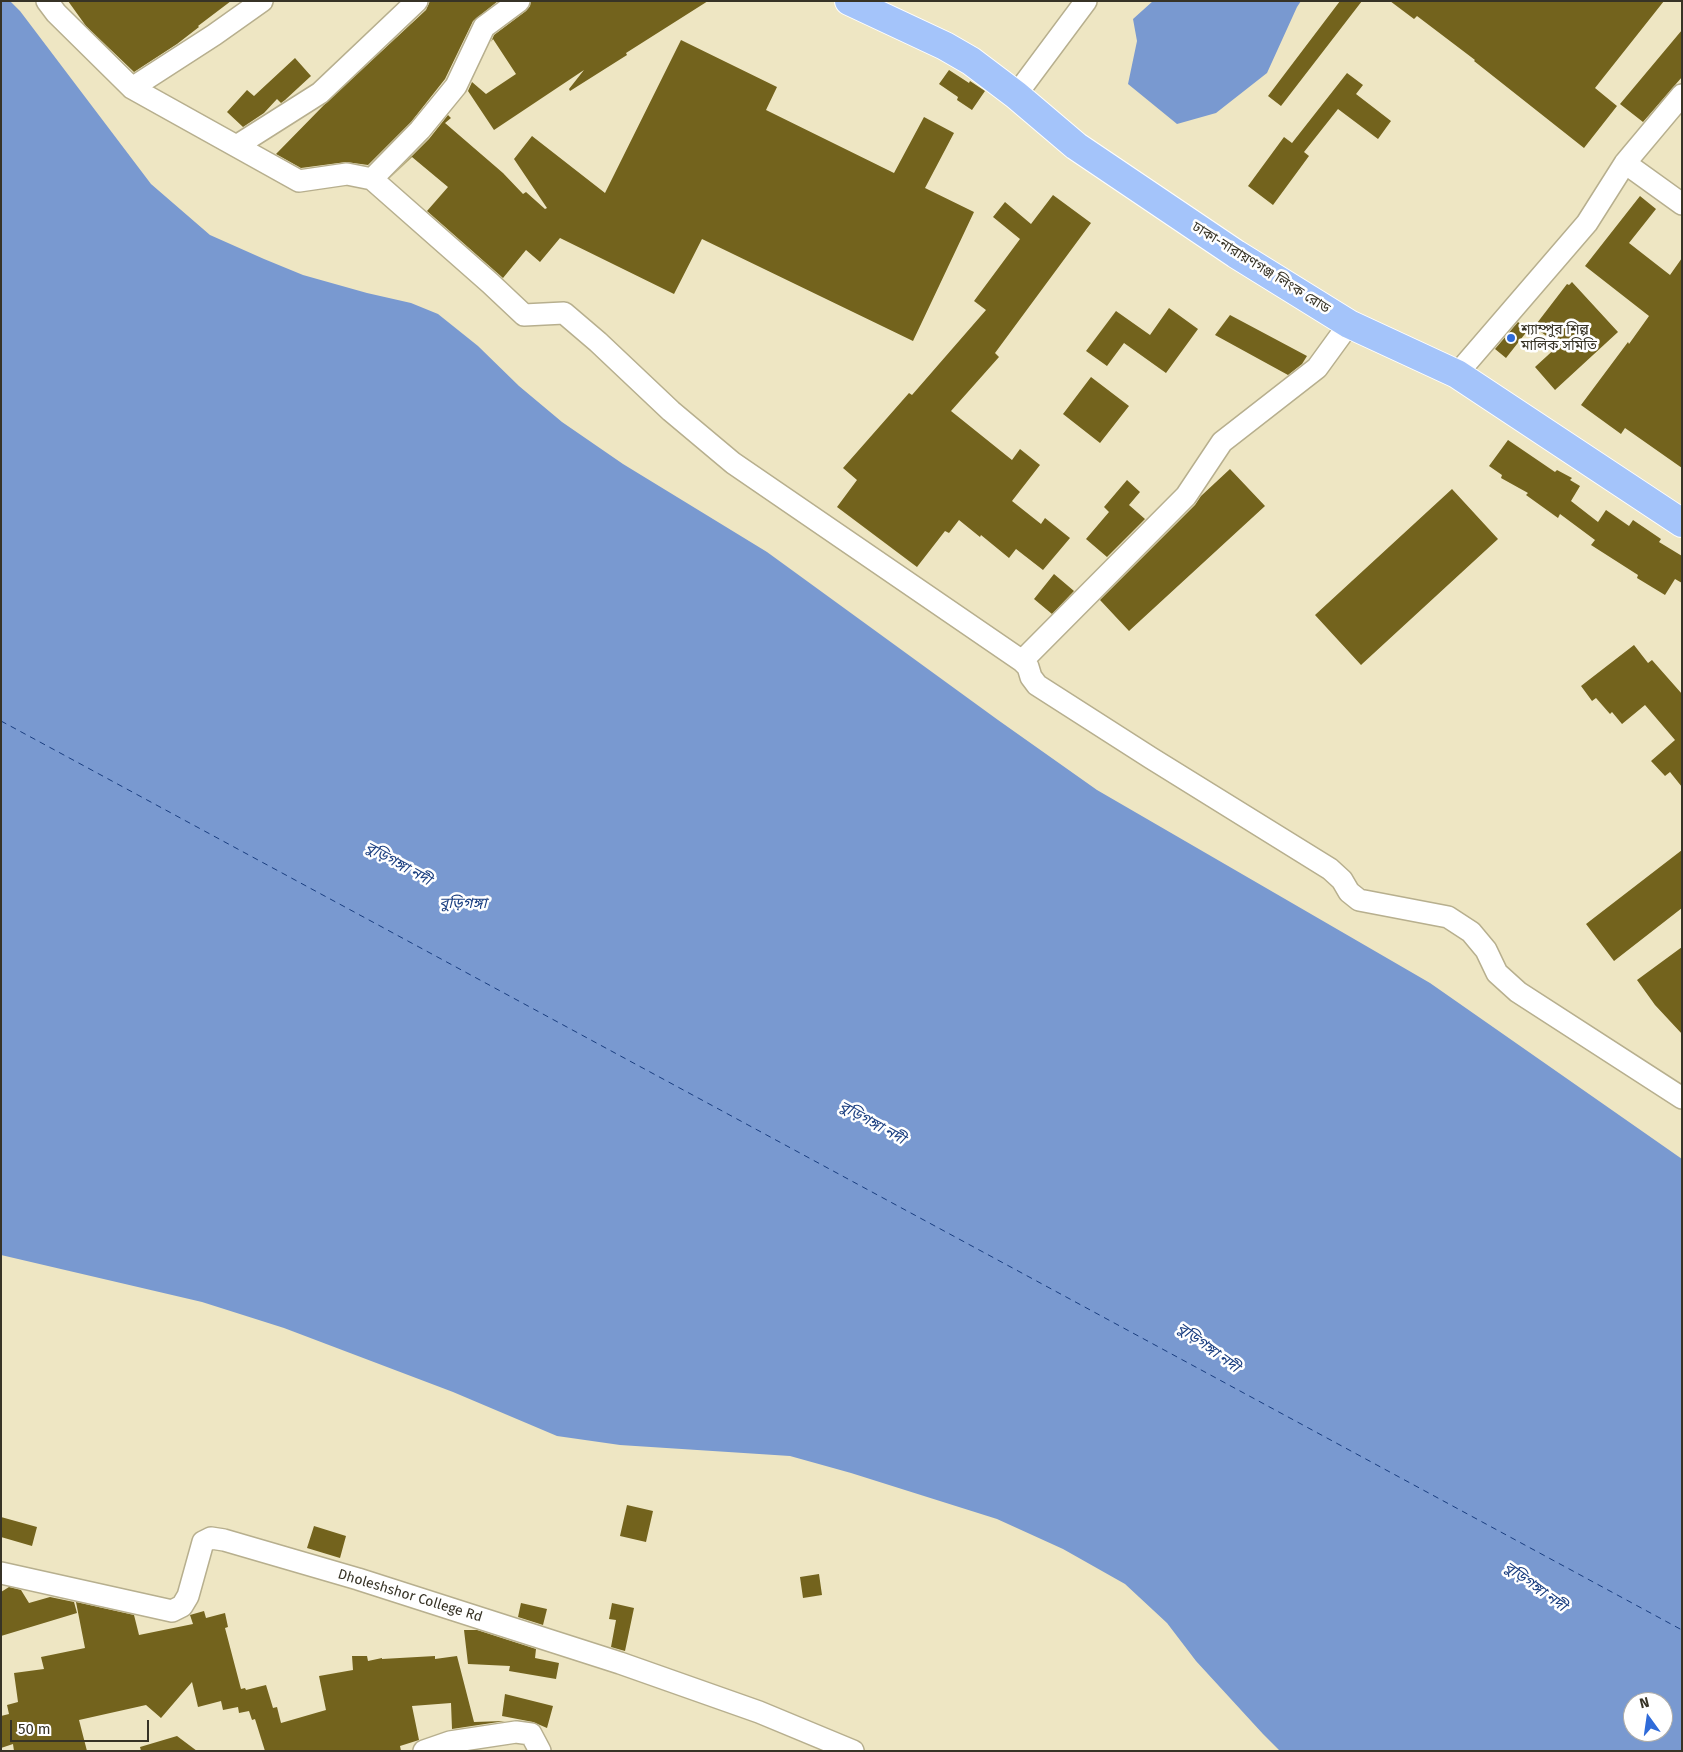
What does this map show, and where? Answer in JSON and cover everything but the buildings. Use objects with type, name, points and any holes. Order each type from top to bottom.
[{"type":"highway","name":"ঢাকা-নারায়ণগঞ্জ লিংক রোড","points":[[849,1],[945,46],[971,61],[1016,95],[1076,146],[1236,254],[1349,324],[1457,374],[1682,523]]},
{"type":"street","points":[[46,1],[132,88],[238,145],[277,170],[299,181],[347,174],[372,179],[524,315],[564,313],[598,342],[670,411],[734,462],[1022,661],[1028,667],[1031,677],[1037,685],[1151,758],[1330,868],[1342,880],[1349,892],[1359,900],[1448,917],[1471,932],[1486,950],[1497,973],[1518,992],[1682,1098]]},
{"type":"street","points":[[132,88],[214,35],[262,1]]},
{"type":"street","points":[[238,145],[320,93],[417,1]]},
{"type":"street","points":[[372,179],[420,130],[456,86],[484,28],[519,1]]},
{"type":"street","points":[[1016,95],[1086,1]]},
{"type":"street","points":[[1457,374],[1587,223],[1625,163],[1682,95]]},
{"type":"street","points":[[1625,163],[1682,204]]},
{"type":"street","points":[[1022,661],[1186,496],[1222,442],[1317,368],[1349,324]]},
{"type":"street","name":"Dholeshshor College Rd","points":[[1,1573],[172,1611],[182,1606],[188,1596],[203,1542],[211,1538],[224,1540],[358,1579],[620,1663],[758,1712],[853,1751]]},
{"type":"street","points":[[424,1751],[450,1742],[516,1732],[531,1734],[540,1751]]},
{"type":"water","name":"বুড়িগঙ্গা","points":[[1,1],[10,1],[20,11],[151,184],[210,235],[303,275],[411,303],[438,314],[478,346],[519,386],[562,422],[623,464],[767,552],[1097,790],[1430,983],[1682,1159],[1682,1751],[1280,1751],[1196,1661],[1167,1623],[1125,1584],[1063,1549],[997,1519],[790,1456],[620,1445],[557,1436],[453,1392],[284,1328],[202,1302],[1,1255]]},
{"type":"water","points":[[1153,1],[1301,1],[1267,73],[1216,113],[1177,124],[1128,84],[1137,41],[1133,19]]},
{"type":"ferry route","points":[[1,721],[1682,1630]]},
{"type":"place","name":"শ্যাম্পুর শিল্প মালিক সমিতি","points":[[1511,338]]},
{"type":"water label","name":"বুড়িগঙ্গা নদী","points":[[398,864]]},
{"type":"water label","name":"বুড়িগঙ্গা নদী","points":[[872,1123]]},
{"type":"water label","name":"বুড়িগঙ্গা নদী","points":[[1208,1348]]},
{"type":"water label","name":"বুড়িগঙ্গা নদী","points":[[1535,1587]]}]
